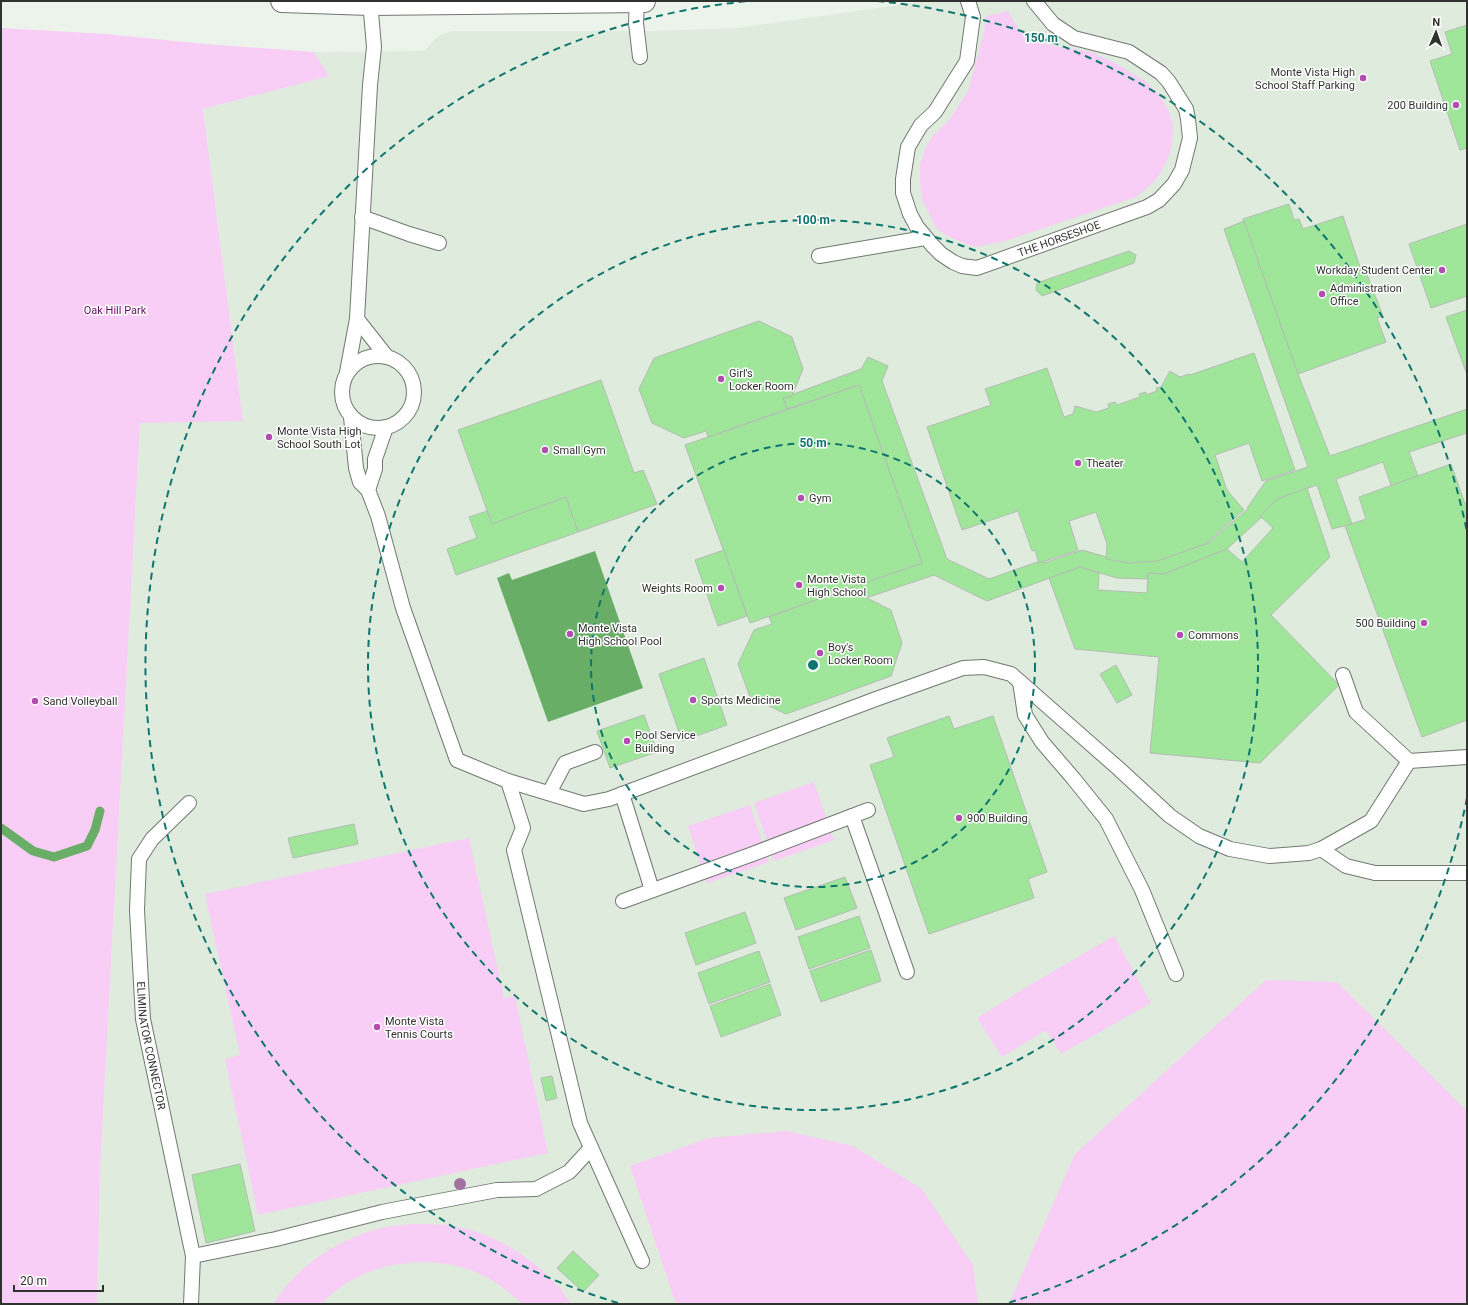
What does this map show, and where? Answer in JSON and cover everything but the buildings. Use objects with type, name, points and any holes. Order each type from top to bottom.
[{"type":"street","points":[[282,1],[644,1]]},
{"type":"lane","points":[[637,1],[636,23],[640,57]]},
{"type":"lane","name":"THE HORSESHOE","points":[[968,1],[973,17],[968,61],[935,112],[921,126],[908,147],[903,179],[903,193],[910,214],[925,238],[941,254],[953,262],[962,266],[977,268],[1147,208],[1159,200],[1174,184],[1182,170],[1190,138],[1186,109],[1169,82],[1161,73],[1129,52],[1074,38],[1053,24],[1035,4]]},
{"type":"lane","points":[[347,372],[356,363],[367,357],[387,357],[400,364],[410,375],[414,385],[414,397],[411,408],[405,417],[396,423],[386,427],[373,428],[362,425],[351,417],[345,407],[342,395],[342,383],[347,372],[357,319],[370,85],[374,47],[370,2]]},
{"type":"lane","points":[[362,217],[439,243]]},
{"type":"lane","points":[[819,256],[925,238]]},
{"type":"lane","points":[[357,319],[387,357]]},
{"type":"lane","points":[[351,417],[356,468],[360,482],[368,490],[378,516],[403,608],[457,760],[508,781],[584,804],[609,799],[835,713],[963,668],[984,667],[1011,674],[1170,816],[1199,836],[1230,849],[1269,856],[1309,853],[1321,850],[1371,821],[1408,761]]},
{"type":"lane","points":[[368,490],[375,469],[375,459],[386,427]]},
{"type":"lane","points":[[1343,675],[1356,712],[1408,761],[1467,757]]},
{"type":"lane","points":[[1020,682],[1025,715],[1042,742],[1106,819],[1142,890],[1176,974]]},
{"type":"lane","points":[[549,793],[565,763],[595,752]]},
{"type":"lane","points":[[508,781],[523,828],[514,850],[580,1124],[642,1261]]},
{"type":"lane","points":[[622,794],[652,890]]},
{"type":"lane","name":"ELIMINATOR CONNECTOR","points":[[188,803],[152,839],[139,859],[137,910],[143,1019],[194,1256],[191,1304]]},
{"type":"lane","points":[[623,901],[868,810]]},
{"type":"lane","points":[[852,816],[907,972]]},
{"type":"lane","points":[[1321,850],[1346,866],[1375,873],[1467,873]]},
{"type":"lane","points":[[194,1256],[276,1239],[382,1212],[497,1190],[536,1189],[569,1172],[591,1148]]},
{"type":"shaded area","name":"Monte Vista High School","points":[[926,1],[1467,1],[1467,1304],[97,1304],[100,1170],[140,422],[243,420],[203,109],[328,76],[314,52],[424,51],[438,36],[452,31],[657,31],[738,28]]},
{"type":"shaded area","name":"Monte Vista High School Pool","points":[[595,551],[643,688],[548,722],[497,578],[509,573],[512,580]]},
{"type":"green space","points":[[1008,11],[1018,29],[1029,40],[1048,45],[1091,52],[1117,64],[1145,81],[1158,93],[1168,109],[1173,126],[1172,142],[1170,153],[1162,171],[1154,182],[1136,197],[1005,241],[974,247],[947,236],[937,229],[922,200],[920,164],[926,147],[933,136],[950,119],[968,91],[984,32],[986,16]]},
{"type":"green space","name":"Oak Hill Park","points":[[1,28],[105,34],[205,44],[314,52],[329,76],[203,109],[243,421],[140,423],[100,1170],[97,1304],[1,1304]]},
{"type":"green space","points":[[814,782],[834,840],[774,861],[754,803]]},
{"type":"green space","points":[[750,805],[769,862],[707,883],[688,826]]},
{"type":"green space","name":"Monte Vista Tennis Courts","points":[[469,838],[504,998],[515,996],[548,1153],[258,1215],[225,1059],[240,1055],[205,894]]},
{"type":"green space","points":[[1114,936],[1151,1003],[1061,1054],[1046,1030],[1002,1057],[977,1018]]},
{"type":"green space","points":[[1266,980],[1337,982],[1467,1111],[1467,1304],[1009,1304],[1075,1154]]},
{"type":"green space","points":[[786,1131],[853,1146],[922,1189],[973,1265],[978,1304],[676,1304],[630,1166],[709,1138]]},
{"type":"green space","points":[[416,1224],[447,1225],[462,1228],[477,1232],[505,1244],[519,1252],[543,1271],[559,1287],[571,1304],[522,1304],[510,1293],[488,1278],[467,1269],[445,1264],[423,1262],[400,1264],[378,1269],[357,1277],[338,1289],[321,1304],[273,1304],[283,1290],[308,1265],[337,1245],[352,1238],[390,1226]]},
{"type":"waterway","points":[[1,828],[33,851],[54,857],[87,846],[95,830],[100,811]]},
{"type":"place","name":"Monte Vista High School Staff Parking","points":[[1363,78]]},
{"type":"place","name":"200 Building","points":[[1456,105]]},
{"type":"place","name":"Workday Student Center","points":[[1442,270]]},
{"type":"place","name":"Administration Office","points":[[1322,294]]},
{"type":"place","name":"Girl's Locker Room","points":[[721,379]]},
{"type":"place","name":"Monte Vista High School South Lot","points":[[269,437]]},
{"type":"place","name":"Small Gym","points":[[545,450]]},
{"type":"place","name":"Theater","points":[[1078,463]]},
{"type":"place","name":"Gym","points":[[801,498]]},
{"type":"place","name":"Monte Vista High School","points":[[799,585]]},
{"type":"place","name":"Weights Room","points":[[721,588]]},
{"type":"place","name":"500 Building","points":[[1424,623]]},
{"type":"place","name":"Monte Vista High School Pool","points":[[570,634]]},
{"type":"place","name":"Commons","points":[[1180,635]]},
{"type":"place","name":"Boy's Locker Room","points":[[820,653]]},
{"type":"place","name":"Sports Medicine","points":[[693,700]]},
{"type":"place","name":"Sand Volleyball","points":[[35,701]]},
{"type":"place","name":"Pool Service Building","points":[[627,741]]},
{"type":"place","name":"900 Building","points":[[959,818]]},
{"type":"place","name":"Monte Vista Tennis Courts","points":[[377,1027]]}]
